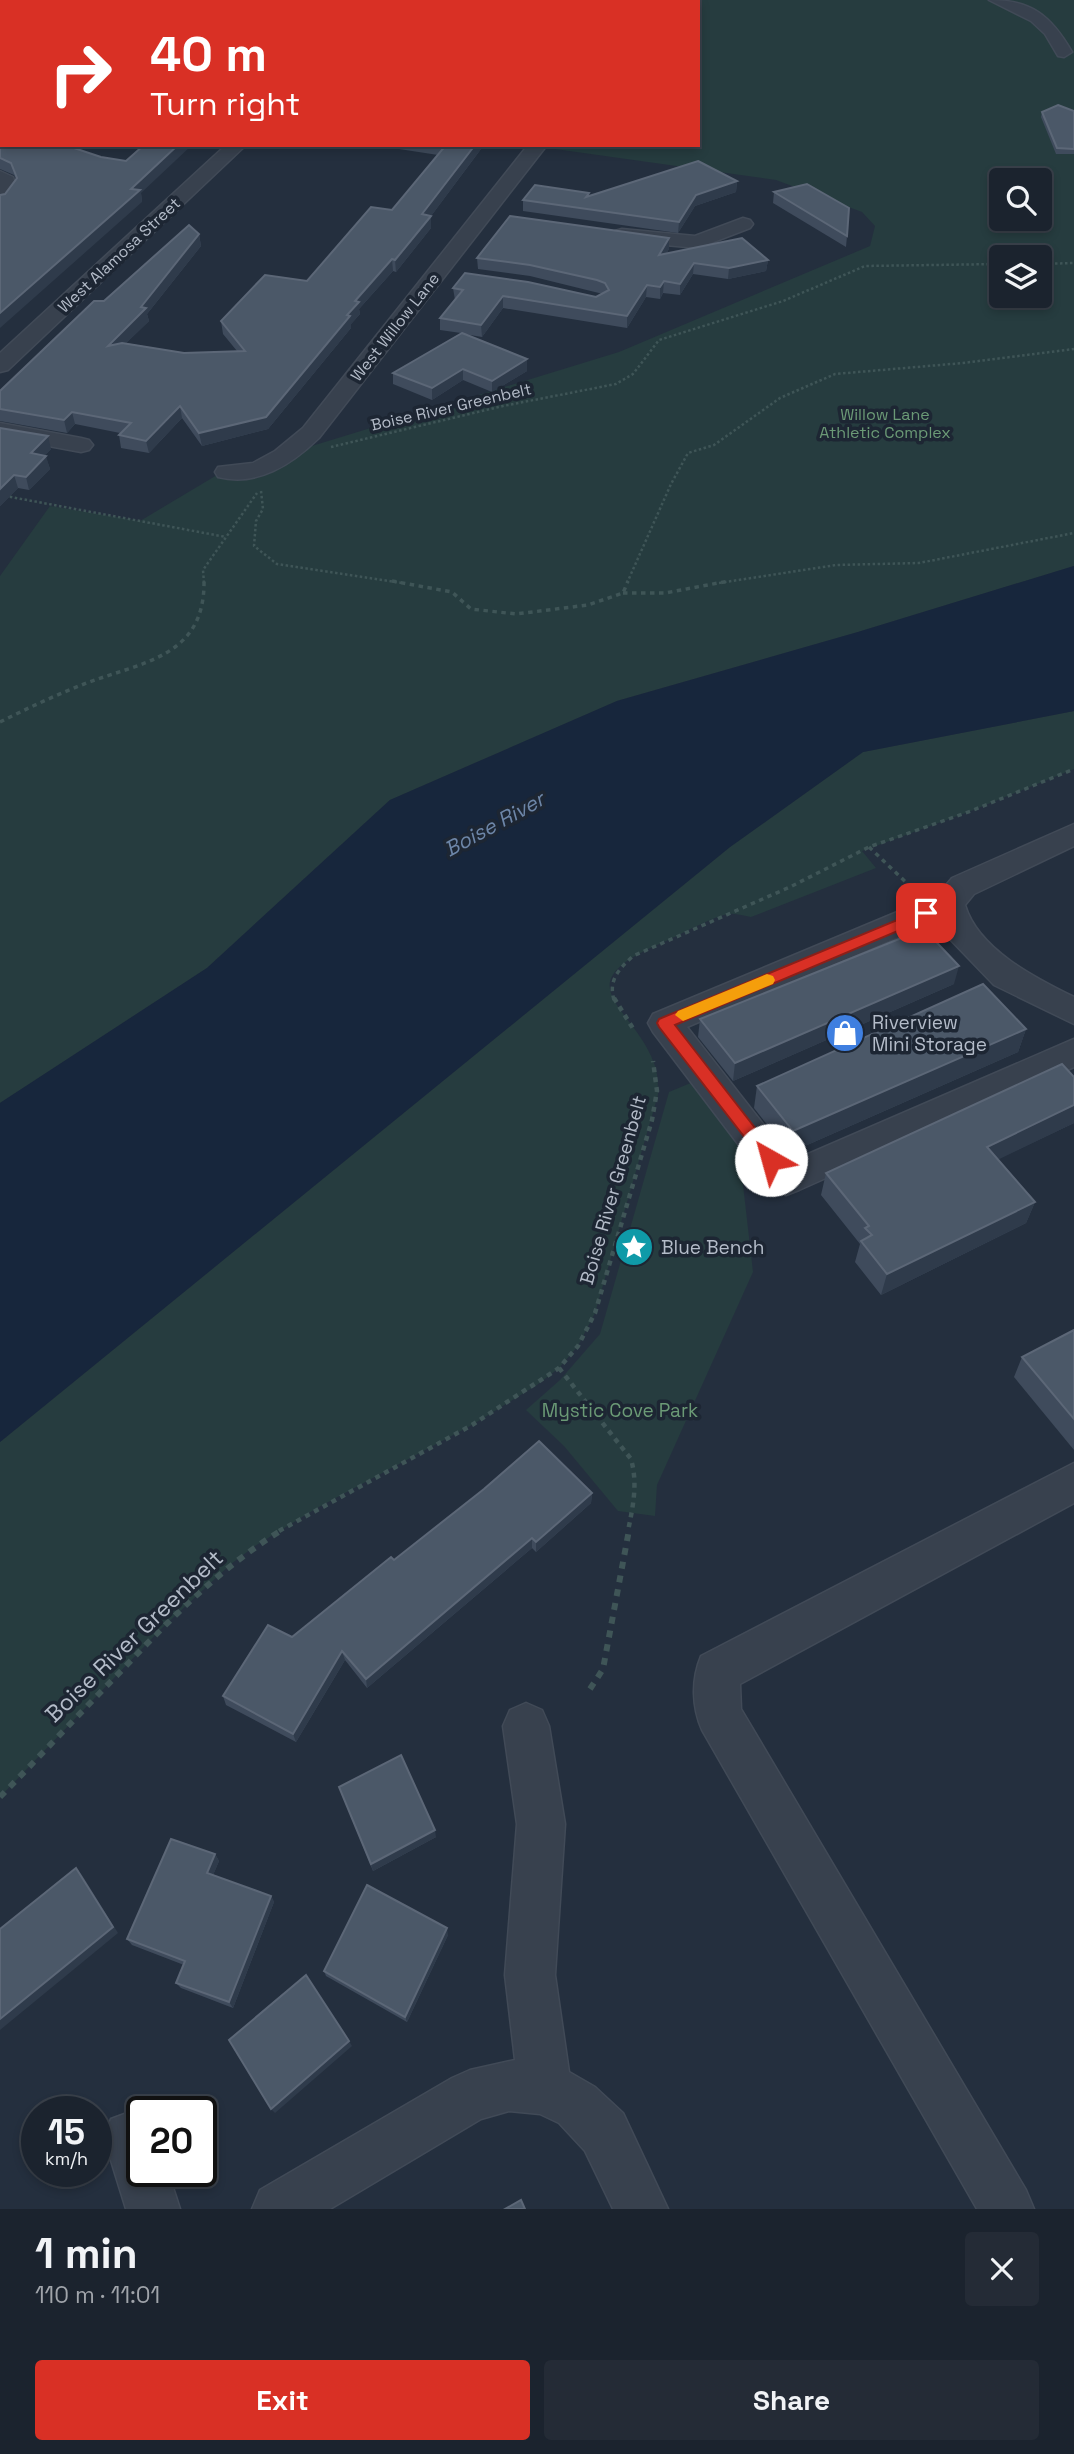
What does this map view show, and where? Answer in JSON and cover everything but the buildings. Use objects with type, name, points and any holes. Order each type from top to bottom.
[{"type":"street","points":[[997,0],[1040,17],[1051,27],[1064,52]]},
{"type":"street","name":"West Alamosa Street","points":[[0,365],[235,147]]},
{"type":"street","name":"West Willow Lane","points":[[227,472],[247,473],[280,459],[299,445],[438,272],[493,216],[537,147]]},
{"type":"street","points":[[609,233],[698,242],[743,224]]},
{"type":"street","points":[[438,272],[466,276]]},
{"type":"street","points":[[0,430],[81,445]]},
{"type":"street","points":[[1074,834],[964,886],[949,903],[665,1023],[739,1096],[786,1180],[1074,1052]]},
{"type":"street","points":[[949,903],[955,925],[994,982],[1074,1012]]},
{"type":"street","points":[[1007,2209],[718,1714],[717,1672],[1074,1482]]},
{"type":"street","points":[[526,1726],[541,1824],[530,1975],[545,2088]]},
{"type":"street","points":[[279,2209],[470,2096],[509,2085],[545,2088],[577,2105],[604,2132],[641,2209]]},
{"type":"street","points":[[146,2187],[153,2209]]},
{"type":"path","points":[[1052,264],[1074,263]]},
{"type":"path","name":"Boise River Greenbelt","points":[[327,448],[503,406],[616,384],[632,378],[640,370],[649,348],[659,340],[783,301],[864,266],[989,264]]},
{"type":"path","points":[[623,593],[671,484],[688,453],[714,445],[780,398],[835,374],[963,363],[1074,349]]},
{"type":"path","points":[[0,722],[58,694],[166,656],[184,642],[195,623],[206,587],[203,570],[262,487],[263,509],[256,521],[254,546],[277,564],[341,572],[452,592],[471,609],[516,614],[588,606],[623,593],[665,593],[774,573],[836,565],[919,563],[1074,533]]},
{"type":"path","points":[[0,495],[226,537]]},
{"type":"path","points":[[635,1031],[612,998],[612,977],[620,966],[648,948],[790,887],[869,847],[971,811],[1074,769]]},
{"type":"path","points":[[869,847],[919,894],[949,903]]},
{"type":"path","name":"Boise River Greenbelt","points":[[0,1797],[161,1629],[204,1588],[255,1546],[317,1508],[472,1425],[559,1368],[578,1346],[595,1313],[652,1120],[658,1095],[658,1076],[649,1053]]},
{"type":"path","points":[[559,1368],[624,1447],[635,1474],[630,1528],[603,1669],[590,1689]]},
{"type":"green space","name":"Willow Lane Athletic Complex","points":[[700,0],[1074,0],[1074,566],[858,632],[617,701],[390,800],[207,968],[0,1103],[0,576],[50,506],[140,521],[217,475],[619,352],[870,246],[875,226],[862,212],[776,180],[555,149],[700,147]]},
{"type":"green space","points":[[1074,711],[1074,769],[862,851],[876,868],[751,917],[731,914],[714,918],[633,957],[616,971],[610,984],[612,996],[644,1043],[654,1063],[658,1095],[595,1313],[578,1346],[559,1368],[537,1385],[472,1425],[317,1508],[231,1564],[161,1629],[0,1797],[0,1442],[730,847],[863,752]]},
{"type":"green space","name":"Mystic Cove Park","points":[[693,1082],[738,1141],[753,1272],[657,1485],[655,1516],[618,1511],[564,1446],[526,1410],[560,1380],[600,1334],[669,1092]]},
{"type":"water","name":"Boise River","points":[[1074,566],[1074,711],[863,752],[730,847],[0,1442],[0,1103],[207,968],[390,800],[617,701],[858,632]]},
{"type":"slow traffic","points":[[683,1015],[767,980]]},
{"type":"place","name":"Riverview Mini Storage","points":[[845,1033]]},
{"type":"place","name":"Blue Bench","points":[[634,1247]]},
{"type":"route","points":[[771,1160],[665,1023],[926,913]]}]
